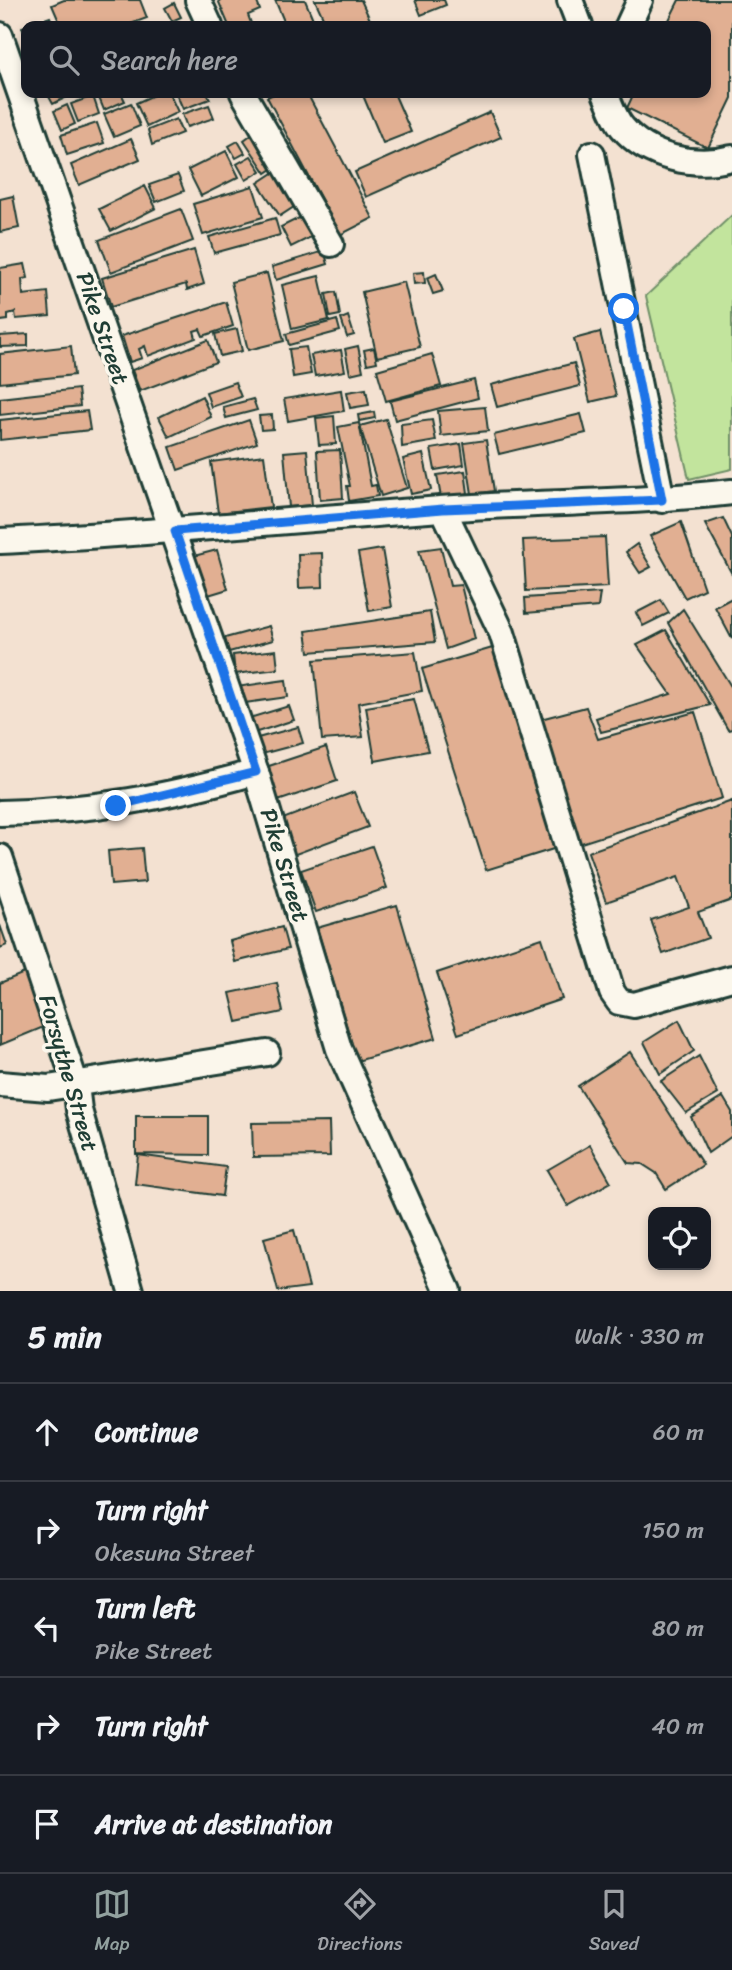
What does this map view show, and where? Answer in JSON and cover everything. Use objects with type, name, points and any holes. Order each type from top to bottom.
[{"type":"street","points":[[198,0],[208,21]]},
{"type":"street","points":[[570,0],[578,21]]},
{"type":"street","points":[[630,21],[640,0]]},
{"type":"street","name":"Pike Street","points":[[0,35],[21,95]]},
{"type":"street","name":"Pike Street","points":[[22,98],[175,531],[256,772],[340,1049],[449,1291]]},
{"type":"street","points":[[246,98],[331,244]]},
{"type":"street","points":[[608,98],[622,127],[648,147],[675,159],[696,163],[732,158]]},
{"type":"street","points":[[592,154],[662,500]]},
{"type":"street","points":[[0,541],[175,531],[443,509],[662,500],[732,492]]},
{"type":"street","points":[[443,509],[502,633],[612,992],[619,1002],[634,1005],[732,978]]},
{"type":"street","points":[[0,813],[116,806],[256,772]]},
{"type":"street","name":"Forsythe Street","points":[[0,857],[76,1084],[79,1110],[131,1291]]},
{"type":"street","points":[[0,1084],[48,1088],[267,1053]]},
{"type":"green space","points":[[732,215],[732,469],[689,479],[646,296]]},
{"type":"building","points":[[64,0],[140,0],[147,18],[139,21],[59,21],[52,5]]},
{"type":"building","points":[[218,0],[256,0],[260,10],[248,15],[250,21],[227,21]]},
{"type":"building","points":[[275,0],[305,0],[314,21],[284,21]]},
{"type":"building","points":[[315,0],[361,0],[371,21],[325,21]]},
{"type":"building","points":[[415,0],[444,0],[446,5],[421,15]]},
{"type":"building","points":[[679,0],[732,0],[732,98],[708,148],[627,108],[632,98],[711,98],[711,21],[668,21]]},
{"type":"building","points":[[174,3],[181,17],[172,21],[165,8]]},
{"type":"building","points":[[50,98],[65,98],[53,104]]},
{"type":"building","points":[[94,98],[99,114],[78,122],[71,104]]},
{"type":"building","points":[[99,98],[124,98],[125,101],[104,110]]},
{"type":"building","points":[[147,98],[171,98],[178,112],[147,127],[136,103]]},
{"type":"building","points":[[178,98],[210,99],[183,109]]},
{"type":"building","points":[[268,98],[310,98],[373,218],[340,235]]},
{"type":"building","points":[[364,98],[396,98],[411,132],[383,143]]},
{"type":"building","points":[[131,103],[140,126],[114,137],[104,114]]},
{"type":"building","points":[[67,105],[75,124],[62,130],[54,111]]},
{"type":"building","points":[[209,105],[214,118],[187,127],[182,114]]},
{"type":"building","points":[[490,112],[501,137],[366,197],[355,172]]},
{"type":"building","points":[[176,119],[182,133],[152,145],[148,130]]},
{"type":"building","points":[[97,123],[104,143],[67,155],[61,135]]},
{"type":"building","points":[[256,131],[278,165],[266,173],[244,140]]},
{"type":"building","points":[[131,139],[140,159],[79,185],[71,165]]},
{"type":"building","points":[[238,141],[245,153],[236,158],[229,146]]},
{"type":"building","points":[[226,151],[239,177],[201,196],[188,170]]},
{"type":"building","points":[[251,156],[261,171],[246,180],[237,164]]},
{"type":"building","points":[[281,168],[303,201],[280,216],[258,183]]},
{"type":"building","points":[[178,175],[184,191],[156,202],[149,185]]},
{"type":"building","points":[[145,186],[156,208],[111,231],[99,209]]},
{"type":"building","points":[[253,186],[263,217],[203,235],[193,204]]},
{"type":"building","points":[[13,196],[19,228],[0,232],[0,199]]},
{"type":"building","points":[[181,209],[193,241],[111,272],[99,240]]},
{"type":"building","points":[[311,212],[321,232],[291,247],[281,227]]},
{"type":"building","points":[[275,218],[280,235],[214,253],[209,237]]},
{"type":"building","points":[[194,250],[204,284],[187,290],[186,284],[111,307],[102,278]]},
{"type":"building","points":[[324,251],[328,264],[276,280],[272,267]]},
{"type":"building","points":[[25,264],[28,278],[22,279],[23,295],[48,292],[50,316],[16,319],[15,312],[8,314],[8,320],[0,321],[0,268]]},
{"type":"building","points":[[424,272],[425,283],[414,284],[413,273]]},
{"type":"building","points":[[267,273],[284,341],[248,350],[231,282]]},
{"type":"building","points":[[436,274],[443,291],[433,294],[427,278]]},
{"type":"building","points":[[319,276],[329,320],[292,329],[282,285]]},
{"type":"building","points":[[404,282],[420,347],[377,357],[362,292]]},
{"type":"building","points":[[336,292],[340,315],[330,317],[326,294]]},
{"type":"building","points":[[226,302],[233,326],[203,336],[200,329],[194,331],[196,338],[148,356],[145,346],[139,349],[142,358],[130,362],[122,336]]},
{"type":"building","points":[[348,316],[354,335],[347,337],[341,319]]},
{"type":"building","points":[[337,320],[340,331],[289,345],[286,334]]},
{"type":"building","points":[[237,329],[242,351],[220,356],[215,334]]},
{"type":"building","points":[[600,332],[616,396],[590,402],[574,339]]},
{"type":"building","points":[[28,334],[28,346],[0,347],[0,336]]},
{"type":"building","points":[[208,340],[216,362],[140,391],[132,370]]},
{"type":"building","points":[[71,346],[74,375],[0,383],[0,354]]},
{"type":"building","points":[[358,346],[363,371],[350,374],[345,349]]},
{"type":"building","points":[[306,347],[311,374],[293,377],[289,349]]},
{"type":"building","points":[[374,348],[377,362],[367,364],[364,350]]},
{"type":"building","points":[[341,350],[345,371],[315,376],[311,355]]},
{"type":"building","points":[[432,354],[441,386],[386,401],[377,370]]},
{"type":"building","points":[[574,363],[580,386],[497,407],[491,385]]},
{"type":"building","points":[[474,380],[478,398],[395,420],[390,401]]},
{"type":"building","points":[[235,382],[241,397],[211,407],[206,392]]},
{"type":"building","points":[[78,389],[80,406],[0,415],[0,398]]},
{"type":"building","points":[[366,389],[369,405],[350,408],[347,392]]},
{"type":"building","points":[[341,390],[344,411],[288,421],[284,399]]},
{"type":"building","points":[[202,396],[211,417],[169,437],[159,417]]},
{"type":"building","points":[[253,399],[257,410],[226,418],[223,407]]},
{"type":"building","points":[[485,407],[488,431],[441,436],[438,411]]},
{"type":"building","points":[[87,411],[90,430],[0,440],[0,420]]},
{"type":"building","points":[[374,412],[375,418],[359,421],[358,415]]},
{"type":"building","points":[[581,414],[586,433],[499,454],[494,435]]},
{"type":"building","points":[[272,415],[273,429],[261,430],[259,416]]},
{"type":"building","points":[[334,416],[336,444],[319,445],[316,418]]},
{"type":"building","points":[[386,419],[407,488],[381,496],[360,426]]},
{"type":"building","points":[[249,420],[257,443],[178,470],[170,447]]},
{"type":"building","points":[[432,420],[436,441],[402,447],[401,424]]},
{"type":"building","points":[[359,423],[371,486],[376,485],[378,496],[349,501],[347,486],[350,486],[338,427]]},
{"type":"building","points":[[486,440],[494,491],[472,494],[464,443]]},
{"type":"building","points":[[461,444],[464,465],[435,470],[431,449]]},
{"type":"building","points":[[307,450],[312,505],[289,507],[284,452]]},
{"type":"building","points":[[340,450],[343,498],[320,500],[317,451]]},
{"type":"building","points":[[423,454],[431,490],[411,494],[403,459]]},
{"type":"building","points":[[264,455],[271,507],[218,513],[211,462]]},
{"type":"building","points":[[465,471],[468,493],[441,498],[437,475]]},
{"type":"building","points":[[723,518],[732,537],[732,574],[705,524]]},
{"type":"building","points":[[681,522],[704,589],[685,598],[650,536]]},
{"type":"building","points":[[605,537],[608,587],[526,591],[523,540]]},
{"type":"building","points":[[637,544],[651,567],[640,573],[626,552]]},
{"type":"building","points":[[441,547],[450,586],[461,585],[474,639],[446,649],[419,550]]},
{"type":"building","points":[[382,549],[392,607],[369,611],[358,553]]},
{"type":"building","points":[[217,550],[228,589],[205,596],[194,556]]},
{"type":"building","points":[[322,553],[323,587],[299,588],[298,554]]},
{"type":"building","points":[[600,593],[598,607],[526,613],[525,598]]},
{"type":"building","points":[[732,598],[732,639],[715,607]]},
{"type":"building","points":[[661,600],[669,613],[643,626],[636,613]]},
{"type":"building","points":[[683,609],[732,688],[732,729],[728,730],[668,623]]},
{"type":"building","points":[[430,612],[435,642],[309,652],[306,631]]},
{"type":"building","points":[[269,626],[273,640],[229,652],[225,638]]},
{"type":"building","points":[[666,630],[710,705],[601,732],[596,718],[671,694],[637,645]]},
{"type":"building","points":[[499,646],[563,846],[486,870],[422,669]]},
{"type":"building","points":[[276,650],[278,669],[235,674],[233,655]]},
{"type":"building","points":[[415,652],[422,691],[358,703],[363,737],[322,740],[314,660]]},
{"type":"building","points":[[286,680],[288,697],[238,704],[236,687]]},
{"type":"building","points":[[414,699],[428,751],[375,761],[366,707]]},
{"type":"building","points":[[289,706],[294,720],[251,734],[246,719]]},
{"type":"building","points":[[586,707],[598,739],[695,712],[722,798],[575,845],[533,721]]},
{"type":"building","points":[[298,727],[303,743],[258,755],[254,739]]},
{"type":"building","points":[[326,747],[337,781],[278,801],[266,767]]},
{"type":"building","points":[[354,792],[368,827],[293,855],[280,820]]},
{"type":"building","points":[[732,801],[732,900],[698,912],[708,938],[663,954],[651,920],[689,907],[678,877],[606,902],[588,852]]},
{"type":"building","points":[[372,846],[387,888],[316,912],[301,870]]},
{"type":"building","points":[[142,848],[145,882],[111,885],[108,851]]},
{"type":"building","points":[[397,905],[436,1038],[357,1061],[317,928]]},
{"type":"building","points":[[0,925],[7,945],[0,948]]},
{"type":"building","points":[[282,927],[288,949],[235,962],[230,941]]},
{"type":"building","points":[[542,938],[562,999],[458,1034],[437,973]]},
{"type":"building","points":[[29,971],[51,1024],[0,1045],[0,983]]},
{"type":"building","points":[[277,983],[283,1012],[237,1022],[230,993]]},
{"type":"building","points":[[679,1020],[694,1051],[660,1074],[644,1042]]},
{"type":"building","points":[[630,1052],[703,1165],[666,1189],[656,1173],[642,1164],[628,1163],[578,1086]]},
{"type":"building","points":[[699,1056],[718,1094],[686,1113],[661,1081]]},
{"type":"building","points":[[723,1097],[732,1112],[732,1136],[708,1153],[691,1117]]},
{"type":"building","points":[[136,1116],[208,1116],[208,1155],[136,1154]]},
{"type":"building","points":[[329,1122],[330,1156],[253,1157],[252,1123]]},
{"type":"building","points":[[590,1145],[611,1182],[568,1206],[547,1170]]},
{"type":"building","points":[[138,1155],[226,1167],[222,1196],[135,1184]]},
{"type":"building","points":[[294,1230],[309,1287],[278,1291],[264,1238]]},
{"type":"route","points":[[116,806],[180,793],[256,772],[175,531],[443,509],[662,500],[624,309]]}]
